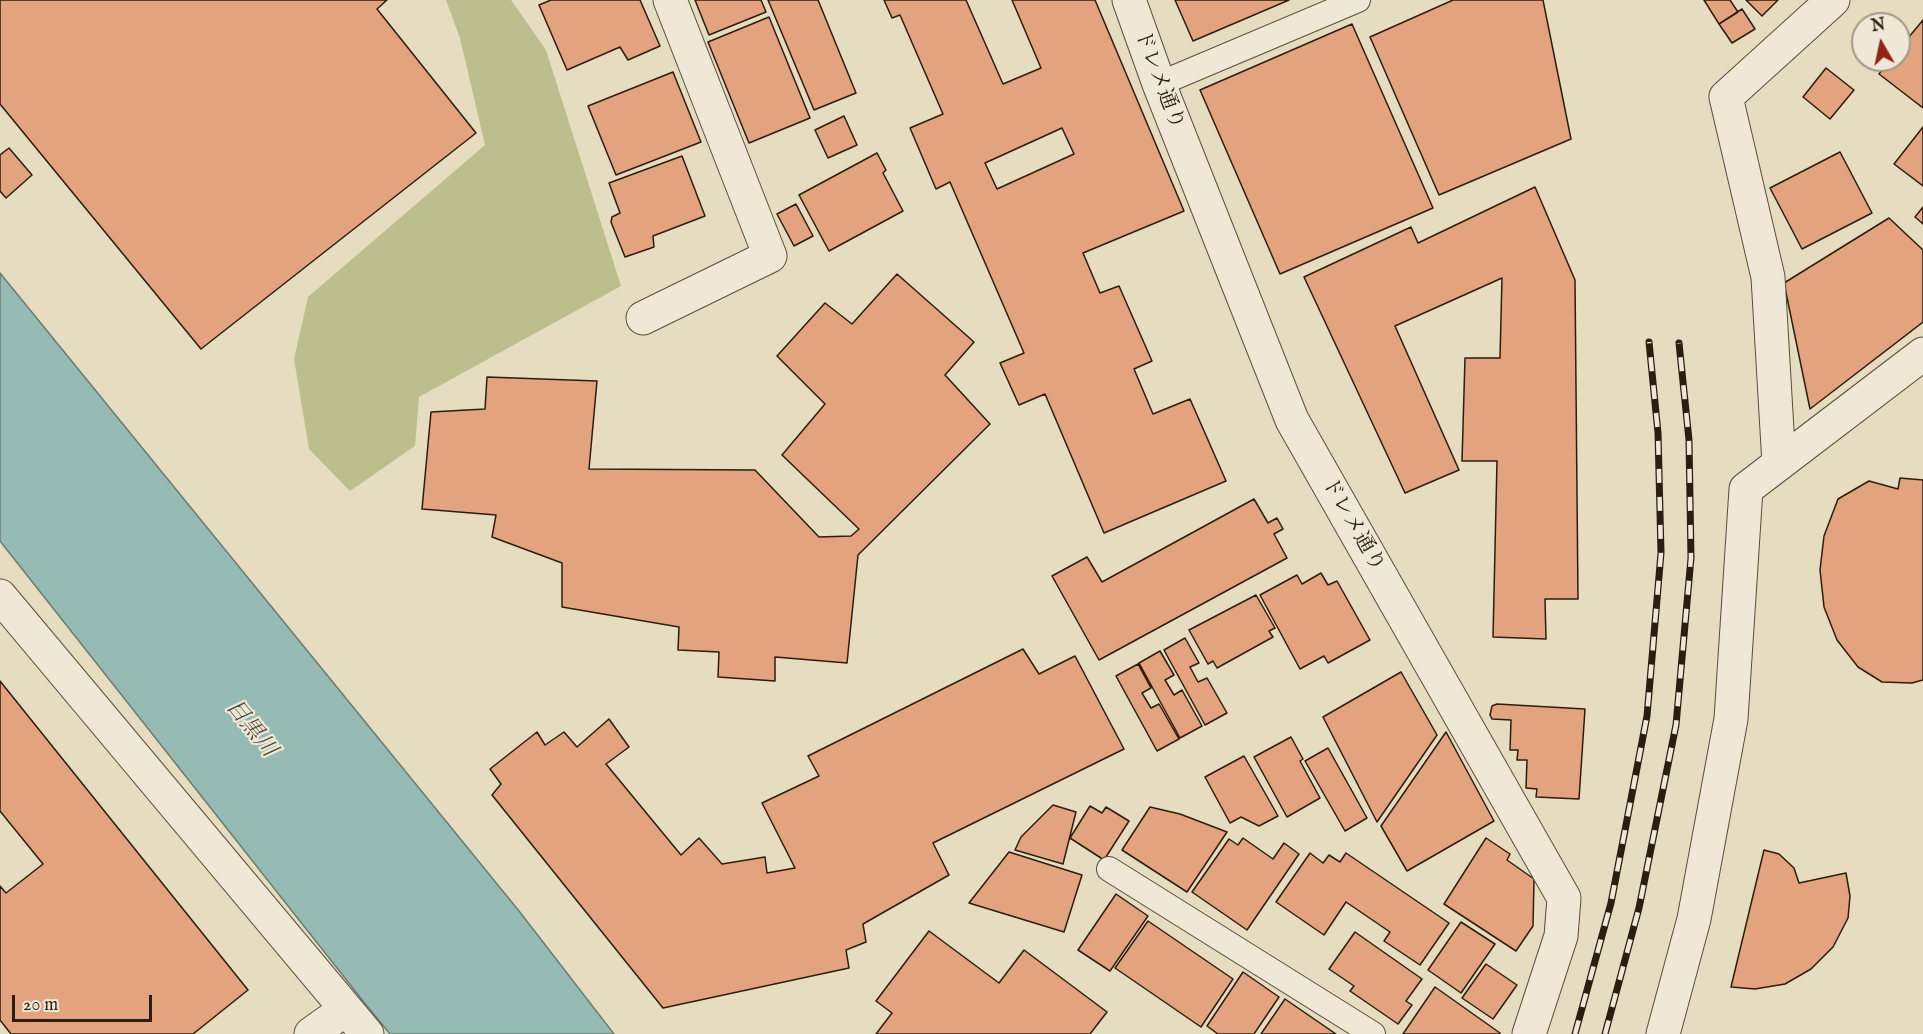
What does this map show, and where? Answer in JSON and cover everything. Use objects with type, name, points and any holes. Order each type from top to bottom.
[{"type":"street","points":[[643,318],[770,256],[670,0]]},
{"type":"street","name":"ドレメ通り","points":[[1129,0],[1159,84],[1292,420],[1564,898],[1561,936],[1529,1034]]},
{"type":"street","points":[[1779,464],[1768,277],[1726,97],[1833,0]]},
{"type":"street","points":[[1663,1034],[1694,919],[1731,718],[1746,489],[1923,354]]},
{"type":"street","points":[[0,596],[367,1034]]},
{"type":"street","points":[[311,1034],[346,1009]]},
{"type":"lane","points":[[1159,84],[1358,0]]},
{"type":"lane","points":[[1108,869],[1373,1034]]},
{"type":"green space","points":[[446,0],[511,0],[546,50],[621,286],[419,397],[415,446],[350,491],[309,449],[294,359],[308,297],[485,145],[460,38]]},
{"type":"water","name":"目黒川","points":[[0,273],[519,911],[614,1034],[390,1034],[367,1006],[0,541]]},
{"type":"building","points":[[0,0],[387,0],[377,9],[476,133],[201,349],[0,104]]},
{"type":"building","points":[[551,0],[640,0],[660,46],[628,60],[620,47],[567,70],[539,5]]},
{"type":"building","points":[[695,0],[761,0],[766,12],[709,35]]},
{"type":"building","points":[[768,0],[818,0],[856,93],[814,110]]},
{"type":"building","points":[[884,0],[966,0],[1003,84],[1041,68],[1012,0],[1095,0],[1184,211],[1083,253],[1100,293],[1119,286],[1152,361],[1134,369],[1153,414],[1190,399],[1226,481],[1104,533],[1045,394],[1019,405],[1000,363],[1024,353],[950,182],[936,189],[910,128],[943,114],[900,15],[892,18]],"holes":[[[1062,128],[1074,154],[997,189],[985,163]]]},
{"type":"building","points":[[1175,0],[1289,0],[1193,41]]},
{"type":"building","points":[[1453,0],[1543,0],[1571,139],[1439,195],[1370,37]]},
{"type":"building","points":[[1704,0],[1730,0],[1738,12],[1719,24]]},
{"type":"building","points":[[1746,0],[1778,0],[1762,16]]},
{"type":"building","points":[[1742,9],[1755,29],[1732,43],[1719,24]]},
{"type":"building","points":[[769,17],[810,118],[749,143],[708,42]]},
{"type":"building","points":[[1923,20],[1923,108],[1879,74],[1881,72],[1911,72],[1911,34]]},
{"type":"building","points":[[1352,24],[1433,208],[1280,274],[1200,90]]},
{"type":"building","points":[[1826,68],[1854,90],[1830,119],[1803,97]]},
{"type":"building","points":[[673,72],[701,142],[616,175],[588,106]]},
{"type":"building","points":[[844,116],[857,145],[828,158],[815,130]]},
{"type":"building","points":[[1923,127],[1923,186],[1894,164]]},
{"type":"building","points":[[9,148],[32,175],[6,198],[0,191],[0,155]]},
{"type":"building","points":[[1840,152],[1872,213],[1802,249],[1770,188]]},
{"type":"building","points":[[877,153],[886,170],[883,173],[903,211],[829,251],[799,195]]},
{"type":"building","points":[[682,156],[705,216],[653,236],[654,247],[625,257],[611,222],[612,217],[620,213],[609,183]]},
{"type":"building","points":[[1535,187],[1575,280],[1578,599],[1545,599],[1546,639],[1493,637],[1497,461],[1462,461],[1465,358],[1500,358],[1502,278],[1395,326],[1459,470],[1405,493],[1304,277],[1411,227],[1418,243]]},
{"type":"building","points":[[796,204],[813,236],[794,246],[777,214]]},
{"type":"building","points":[[1923,207],[1923,224],[1915,217]]},
{"type":"building","points":[[1889,218],[1923,250],[1923,322],[1810,409],[1784,283]]},
{"type":"building","points":[[897,274],[974,342],[945,375],[990,424],[858,555],[847,663],[775,657],[775,681],[718,677],[719,652],[678,650],[679,627],[562,607],[562,563],[492,537],[496,515],[422,509],[431,412],[485,409],[487,377],[597,381],[589,469],[755,470],[819,537],[851,536],[859,529],[782,455],[825,404],[777,356],[825,303],[852,324]]},
{"type":"building","points":[[1900,478],[1923,480],[1923,680],[1912,683],[1882,682],[1858,667],[1837,640],[1824,607],[1820,570],[1824,536],[1838,499],[1869,481],[1898,489]]},
{"type":"building","points":[[1254,499],[1268,523],[1277,518],[1283,529],[1274,534],[1287,558],[1099,660],[1052,576],[1087,557],[1102,582]]},
{"type":"building","points":[[1321,573],[1328,585],[1337,581],[1370,640],[1328,663],[1324,656],[1300,669],[1260,595],[1297,575],[1302,584]]},
{"type":"building","points":[[1256,595],[1275,628],[1269,631],[1273,637],[1217,668],[1213,661],[1208,664],[1189,630]]},
{"type":"building","points":[[1185,638],[1199,663],[1190,667],[1198,682],[1207,678],[1227,713],[1205,725],[1164,650]]},
{"type":"building","points":[[1023,649],[1039,674],[1075,656],[1124,749],[933,843],[949,875],[863,924],[866,942],[846,950],[849,968],[663,1008],[492,795],[501,784],[490,769],[537,732],[545,745],[564,732],[577,747],[609,719],[629,747],[606,764],[681,855],[699,838],[722,864],[765,857],[767,873],[795,868],[762,803],[819,776],[808,756]]},
{"type":"building","points":[[1160,651],[1174,675],[1165,680],[1174,695],[1182,690],[1202,726],[1180,738],[1139,663]]},
{"type":"building","points":[[1138,664],[1151,688],[1142,693],[1151,708],[1159,704],[1179,739],[1157,751],[1116,676]]},
{"type":"building","points":[[1401,672],[1437,735],[1377,822],[1323,717]]},
{"type":"building","points":[[0,681],[248,990],[193,1034],[11,1034],[0,1020],[0,886],[6,893],[43,864],[0,811]]},
{"type":"building","points":[[1497,704],[1585,709],[1579,799],[1536,797],[1537,789],[1526,788],[1527,760],[1517,760],[1518,750],[1510,750],[1511,720],[1492,719],[1490,715],[1492,706]]},
{"type":"building","points":[[1446,732],[1494,821],[1407,871],[1381,826]]},
{"type":"building","points":[[1291,737],[1303,759],[1300,761],[1320,798],[1287,817],[1254,757]]},
{"type":"building","points":[[1328,748],[1367,818],[1345,831],[1305,761]]},
{"type":"building","points":[[1244,756],[1278,816],[1259,826],[1241,817],[1230,823],[1205,777]]},
{"type":"building","points":[[1053,805],[1076,812],[1063,864],[1015,850],[1021,837]]},
{"type":"building","points":[[1090,806],[1102,813],[1106,807],[1129,821],[1104,860],[1070,838]]},
{"type":"building","points":[[1150,807],[1180,814],[1227,832],[1187,892],[1122,850]]},
{"type":"building","points":[[1243,838],[1273,859],[1284,843],[1299,854],[1247,930],[1192,892],[1229,839],[1238,845]]},
{"type":"building","points":[[1486,838],[1510,854],[1507,860],[1534,879],[1533,926],[1516,951],[1444,904]]},
{"type":"building","points":[[1764,850],[1779,854],[1794,868],[1799,883],[1846,873],[1850,896],[1848,918],[1833,947],[1811,969],[1785,984],[1755,989],[1731,987]]},
{"type":"building","points":[[1009,852],[1082,875],[1064,932],[969,903]]},
{"type":"building","points":[[1310,853],[1323,863],[1329,855],[1340,862],[1346,853],[1449,923],[1420,965],[1384,941],[1390,932],[1346,902],[1324,935],[1276,902]]},
{"type":"building","points":[[1116,894],[1148,916],[1110,971],[1078,950]]},
{"type":"building","points":[[1148,921],[1233,979],[1201,1027],[1115,968]]},
{"type":"building","points":[[1461,922],[1495,944],[1461,993],[1428,970]]},
{"type":"building","points":[[929,931],[999,983],[1024,950],[1107,1012],[1090,1034],[876,1034],[892,1013],[876,1001]]},
{"type":"building","points":[[1355,932],[1422,979],[1406,1001],[1412,1005],[1398,1024],[1350,991],[1354,986],[1329,969]]},
{"type":"building","points":[[1486,964],[1517,985],[1493,1019],[1462,998]]},
{"type":"building","points":[[1243,972],[1279,997],[1254,1034],[1218,1034],[1207,1026]]},
{"type":"building","points":[[1435,987],[1500,1033],[1500,1034],[1403,1034]]},
{"type":"building","points":[[1285,999],[1336,1034],[1261,1034]]},
{"type":"railway","points":[[1575,1034],[1611,903],[1647,716],[1661,553],[1658,433],[1649,342]]},
{"type":"railway","points":[[1605,1034],[1639,908],[1676,725],[1691,558],[1689,440],[1679,343]]}]
